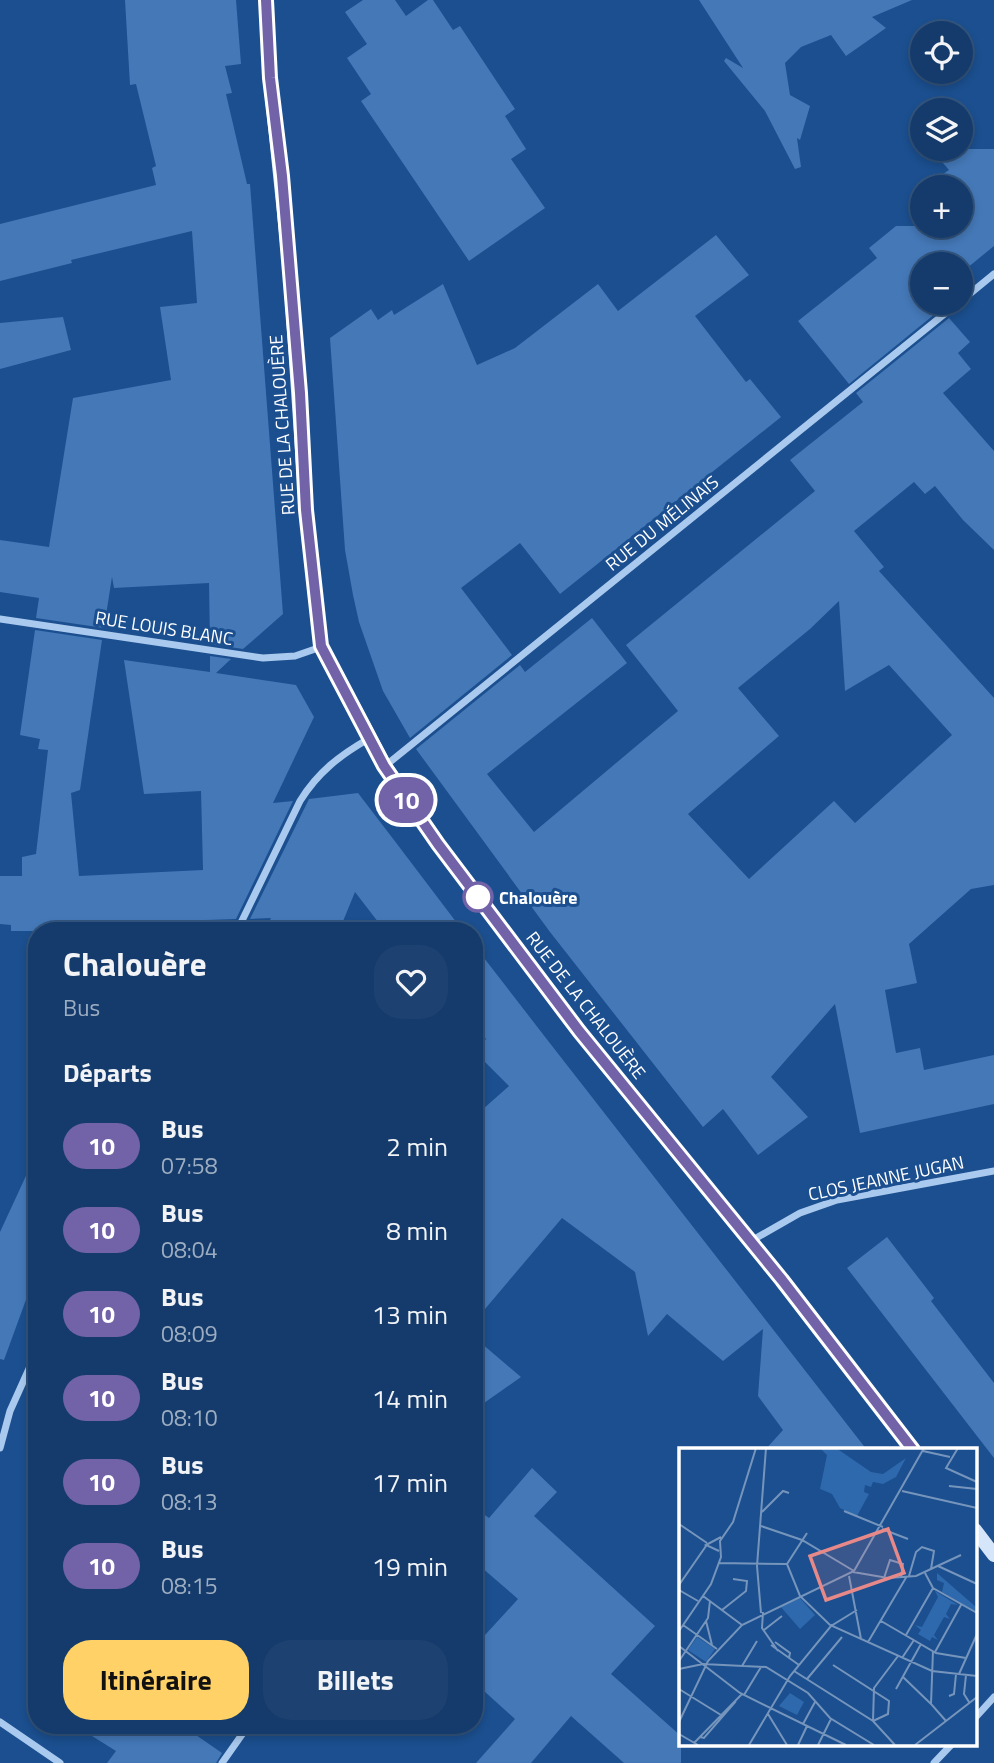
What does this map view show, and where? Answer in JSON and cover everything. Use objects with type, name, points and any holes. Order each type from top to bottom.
[{"type":"street","name":"RUE DE LA CHALOUÈRE","points":[[266,0],[270,78],[282,176],[296,338],[306,510],[321,646],[384,766],[438,844],[572,1021],[750,1241],[911,1448]]},
{"type":"street","name":"RUE DU MÉLINAIS","points":[[973,291],[994,274]]},
{"type":"street","name":"RUE DU MÉLINAIS","points":[[384,766],[944,315]]},
{"type":"street","name":"RUE LOUIS BLANC","points":[[0,619],[264,658],[295,656],[321,646]]},
{"type":"street","points":[[241,922],[312,781],[342,754],[370,738]]},
{"type":"street","name":"CLOS JEANNE JUGAN","points":[[750,1241],[800,1213],[837,1200],[994,1171]]},
{"type":"street","points":[[0,1448],[10,1410],[28,1371]]},
{"type":"street","points":[[976,1531],[994,1555]]},
{"type":"street","points":[[976,1717],[994,1697]]},
{"type":"street","points":[[0,1722],[60,1763]]},
{"type":"street","points":[[222,1763],[242,1734]]},
{"type":"street","points":[[934,1763],[950,1746]]},
{"type":"building","points":[[125,0],[236,0],[241,64],[225,66],[232,93],[226,94],[247,184],[250,184],[283,614],[243,649],[210,644],[209,583],[114,588],[112,577],[104,628],[36,618],[39,598],[0,592],[0,540],[49,547],[73,398],[171,380],[160,307],[197,303],[192,231],[71,260],[72,263],[0,281],[0,224],[156,185],[152,168],[156,166],[136,84],[130,85]]},
{"type":"building","points":[[363,0],[395,0],[406,16],[428,0],[433,0],[453,30],[460,26],[515,109],[505,116],[526,149],[511,159],[545,208],[469,261],[361,101],[371,94],[347,58],[367,44],[345,12]]},
{"type":"building","points":[[699,0],[912,0],[872,17],[886,28],[846,56],[831,35],[801,47],[785,63],[790,95],[810,106],[800,140],[797,138],[801,167],[795,169],[765,111],[724,61],[726,58],[743,68]]},
{"type":"building","points":[[973,149],[994,149],[994,246],[973,263],[973,252],[910,252],[910,315],[934,315],[849,384],[798,321],[877,258],[869,248],[896,226],[910,226],[910,238],[973,238],[973,175],[944,175],[949,170],[941,161],[973,161]]},
{"type":"building","points":[[716,235],[749,275],[695,316],[746,382],[750,379],[781,417],[560,594],[520,543],[461,588],[512,655],[410,738],[383,691],[359,622],[353,595],[345,550],[330,338],[371,309],[378,320],[392,310],[394,315],[443,284],[477,365],[515,348],[598,284],[618,311]]},
{"type":"building","points":[[63,317],[71,350],[0,369],[0,323]]},
{"type":"building","points":[[949,318],[970,342],[958,353],[971,369],[943,393],[994,451],[994,550],[963,520],[935,486],[925,494],[914,482],[854,531],[884,567],[879,571],[994,698],[994,885],[971,889],[909,944],[917,983],[885,990],[896,1053],[920,1048],[924,1070],[994,1055],[994,1104],[860,1133],[835,1004],[771,1077],[808,1117],[758,1155],[723,1109],[703,1127],[550,932],[416,749],[520,665],[525,672],[592,618],[627,663],[487,774],[534,832],[678,711],[626,645],[815,491],[790,460],[863,402],[856,393]],"holes":[[[839,601],[845,691],[889,665],[952,735],[855,823],[834,801],[749,879],[688,814],[779,736],[738,688],[810,629]]]},
{"type":"building","points":[[35,630],[102,640],[80,790],[71,793],[79,876],[203,870],[201,791],[144,794],[124,660],[210,672],[210,656],[231,659],[216,673],[296,685],[314,717],[273,803],[293,801],[236,919],[176,922],[28,922],[28,931],[11,931],[11,925],[0,924],[0,876],[22,876],[22,857],[36,854],[48,750],[38,749],[40,739],[20,735]]},
{"type":"building","points":[[358,793],[456,922],[378,922],[355,892],[343,922],[269,922],[271,918],[250,919],[309,799]]},
{"type":"building","points":[[483,957],[865,1448],[767,1448],[783,1430],[758,1396],[763,1329],[723,1361],[667,1314],[648,1336],[635,1272],[562,1218],[483,1311],[483,1109],[509,1086],[483,1060],[483,1043],[486,1039],[483,1035]]},
{"type":"building","points":[[28,1171],[28,1297],[4,1360],[0,1359],[0,1232]]},
{"type":"building","points":[[887,1237],[934,1298],[931,1301],[994,1383],[994,1458],[847,1268]]},
{"type":"building","points":[[483,1345],[521,1377],[483,1404]]},
{"type":"building","points":[[532,1468],[557,1492],[534,1516],[655,1626],[611,1674],[679,1734],[681,1763],[624,1763],[571,1716],[531,1763],[476,1763],[515,1719],[483,1690],[483,1637],[518,1599],[483,1569],[483,1514],[489,1518]]},
{"type":"building","points":[[89,1734],[195,1734],[222,1753],[216,1763],[107,1763],[116,1751]]},
{"type":"bus line","name":"10","points":[[266,0],[270,78],[282,176],[300,393],[306,510],[321,646],[384,766],[407,802],[579,1031],[782,1280],[911,1448]]},
{"type":"place","name":"Chalouère","points":[[478,897]]}]
